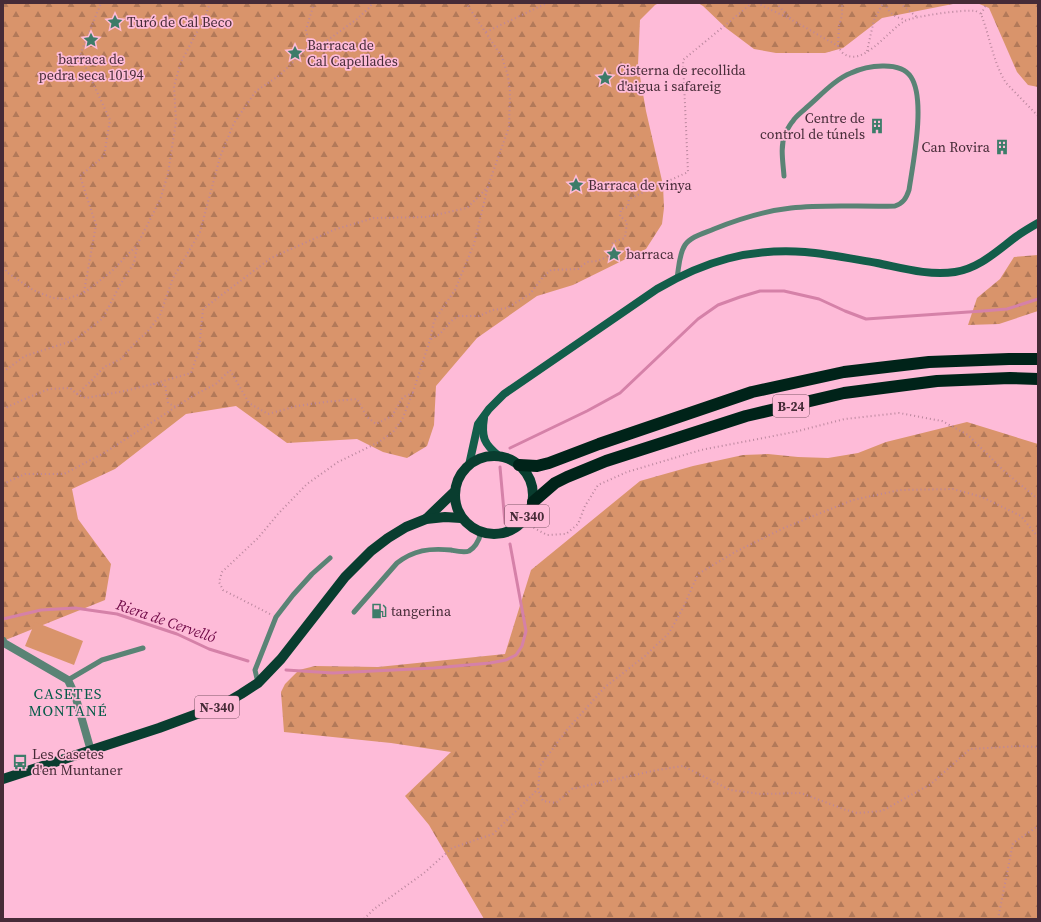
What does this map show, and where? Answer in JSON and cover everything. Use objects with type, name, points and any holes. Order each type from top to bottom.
[{"type":"highway","name":"B-24","points":[[519,465],[537,466],[549,463],[599,444],[752,392],[844,372],[929,362],[1038,359]]},
{"type":"highway","name":"B-24","points":[[533,502],[555,483],[606,461],[746,416],[844,394],[937,381],[1010,378],[1038,379]]},
{"type":"main road","points":[[468,465],[484,457],[499,456]]},
{"type":"main road","name":"N-340","points":[[481,533],[492,535],[504,534],[514,529],[523,522],[529,513],[533,502],[531,482],[526,473],[519,465],[511,460],[499,456]]},
{"type":"main road","name":"N-340","points":[[426,519],[454,492],[462,472],[468,465]]},
{"type":"main road","points":[[454,492],[454,501],[461,518],[470,527],[481,533]]},
{"type":"main road","name":"N-340","points":[[3,779],[159,728],[224,704],[258,683],[281,659],[345,577],[371,551],[406,527],[426,519],[445,517],[461,518]]},
{"type":"street","name":"N-340","points":[[468,465],[478,424],[494,403],[516,386],[636,303],[677,278],[711,263],[750,254],[769,252],[805,252],[925,272],[955,272],[980,263],[1018,235],[1038,223]]},
{"type":"street","name":"N-340","points":[[484,416],[482,427],[484,440],[487,446],[499,456]]},
{"type":"street","points":[[3,640],[4,643],[68,680],[75,695],[91,751]]},
{"type":"lane","points":[[677,278],[681,256],[684,247],[688,242],[702,233],[733,221],[773,210],[813,206],[895,206],[904,201],[909,190],[918,125],[917,99],[913,81],[908,73],[897,67],[884,66],[868,68],[851,73],[833,85],[793,120],[785,134],[782,146],[784,176]]},
{"type":"lane","points":[[354,612],[397,563],[405,557],[422,550],[432,549],[462,552],[468,551],[474,547],[481,533]]},
{"type":"lane","points":[[258,683],[255,670],[276,617],[293,594],[330,558]]},
{"type":"lane","points":[[68,680],[102,660],[143,648]]},
{"type":"path","points":[[84,293],[96,225],[80,176],[104,156],[110,120],[80,55],[101,3]]},
{"type":"path","points":[[3,372],[25,356],[75,340],[103,318],[134,263],[138,245],[160,200],[168,174],[176,121],[174,86],[181,62],[205,17],[210,3]]},
{"type":"path","points":[[309,46],[306,30],[314,3]]},
{"type":"path","points":[[77,394],[104,366],[121,359],[148,331],[160,315],[173,278],[200,232],[220,157],[234,123],[256,91],[280,75],[309,46],[310,47],[325,42],[357,19],[370,7],[372,3]]},
{"type":"path","points":[[276,617],[223,590],[219,582],[222,572],[258,538],[278,514],[307,484],[338,462],[378,442],[393,432],[402,420],[413,392],[430,340],[434,321],[455,290],[474,244],[488,186],[509,127],[510,92],[508,76],[502,57],[466,3]]},
{"type":"path","points":[[486,32],[547,3]]},
{"type":"path","points":[[430,340],[440,334],[451,321],[459,316],[479,316],[493,310],[507,308],[530,294],[551,270],[578,269],[587,262],[610,256],[613,242],[625,238],[627,222],[620,216],[621,209],[628,207],[629,199],[688,172],[683,60],[752,3]]},
{"type":"path","points":[[757,3],[792,20],[838,46],[843,53],[851,56],[861,55],[867,52],[907,20],[917,17],[970,11],[982,14]]},
{"type":"path","points":[[776,3],[792,20]]},
{"type":"path","points":[[838,46],[842,3]]},
{"type":"path","points":[[867,52],[874,20],[884,3],[892,15],[907,20]]},
{"type":"path","points":[[900,3],[917,17]]},
{"type":"path","points":[[987,3],[982,14],[1002,77],[1038,116]]},
{"type":"path","points":[[3,409],[49,389],[70,388],[77,394],[86,398],[125,391],[191,373],[199,350],[203,309],[270,258],[336,229],[374,218],[426,217],[467,208],[488,186]]},
{"type":"path","points":[[3,267],[8,273],[33,290],[53,298],[66,299],[84,293],[112,271],[138,245]]},
{"type":"path","points":[[3,484],[25,474],[64,474],[104,453],[196,394],[216,384],[230,370],[249,403],[268,414],[304,405],[357,399],[367,417],[376,424],[392,416],[403,397],[413,392]]},
{"type":"path","points":[[153,384],[165,385],[168,403],[176,407]]},
{"type":"path","points":[[523,522],[547,535],[566,534],[578,524],[585,506],[598,485],[627,472],[701,450],[794,432],[845,418],[899,413],[942,421],[968,435],[1005,472],[1038,499]]},
{"type":"path","points":[[1038,537],[1021,516],[982,497],[953,489],[900,490],[853,500],[786,527],[735,552],[698,574],[669,633],[645,656],[605,687],[566,731],[540,766],[538,790],[543,801],[556,803],[572,789],[650,771],[683,766],[730,790],[761,794],[801,793],[846,810],[857,812],[882,811],[931,784],[970,749],[1020,746],[1038,747]]},
{"type":"path","points":[[364,919],[374,909],[424,873],[452,848],[493,834],[538,790]]},
{"type":"path","points":[[998,919],[1013,843],[1038,826]]},
{"type":"green space","points":[[3,3],[659,3],[640,20],[638,65],[646,111],[663,185],[664,208],[662,224],[646,249],[573,285],[537,296],[477,338],[436,386],[434,425],[427,446],[407,458],[383,452],[357,439],[287,443],[236,406],[186,414],[115,469],[72,489],[78,519],[111,564],[105,600],[3,641]]},
{"type":"green space","points":[[698,3],[958,3],[882,18],[843,48],[825,53],[776,53],[754,49],[726,28]]},
{"type":"green space","points":[[977,3],[1038,3],[1038,87],[1028,85],[1017,72],[989,8]]},
{"type":"green space","points":[[1038,255],[1038,311],[999,324],[968,325],[977,298],[1000,279],[1014,257]]},
{"type":"green space","points":[[967,422],[1038,444],[1038,919],[484,919],[429,825],[405,796],[451,752],[391,743],[284,732],[281,692],[285,684],[299,670],[315,666],[378,667],[505,654],[531,570],[640,481],[693,466],[743,455],[768,454],[828,458],[858,453],[886,442]]},
{"type":"green space","points":[[35,622],[83,641],[74,665],[25,646]]},
{"type":"waterway","points":[[510,448],[587,411],[620,393],[698,319],[718,305],[760,291],[784,291],[819,299],[866,319],[1007,309],[1038,299]]},
{"type":"waterway","points":[[500,467],[505,523]]},
{"type":"waterway","points":[[286,670],[333,673],[434,668],[490,663],[506,660],[516,655],[522,646],[526,631],[510,544]]},
{"type":"waterway","name":"Riera de Cervelló","points":[[3,619],[41,610],[75,608],[117,614],[177,634],[209,649],[248,661]]},
{"type":"place","name":"Turó de Cal Beco","points":[[115,22]]},
{"type":"place","name":"barraca de pedra seca 10194","points":[[91,40]]},
{"type":"place","name":"Barraca de Cal Capellades","points":[[295,53]]},
{"type":"place","name":"Cisterna de recollida d'aigua i safareig","points":[[605,78]]},
{"type":"place","name":"Centre de control de túnels","points":[[877,126]]},
{"type":"place","name":"Can Rovira","points":[[1002,147]]},
{"type":"place","name":"Barraca de vinya","points":[[576,185]]},
{"type":"place","name":"barraca","points":[[614,254]]},
{"type":"place","name":"tangerina","points":[[379,611]]},
{"type":"place","name":"Les Casetes d'en Muntaner","points":[[20,762]]},
{"type":"district","name":"CASETES MONTANÉ","points":[[68,702]]}]
